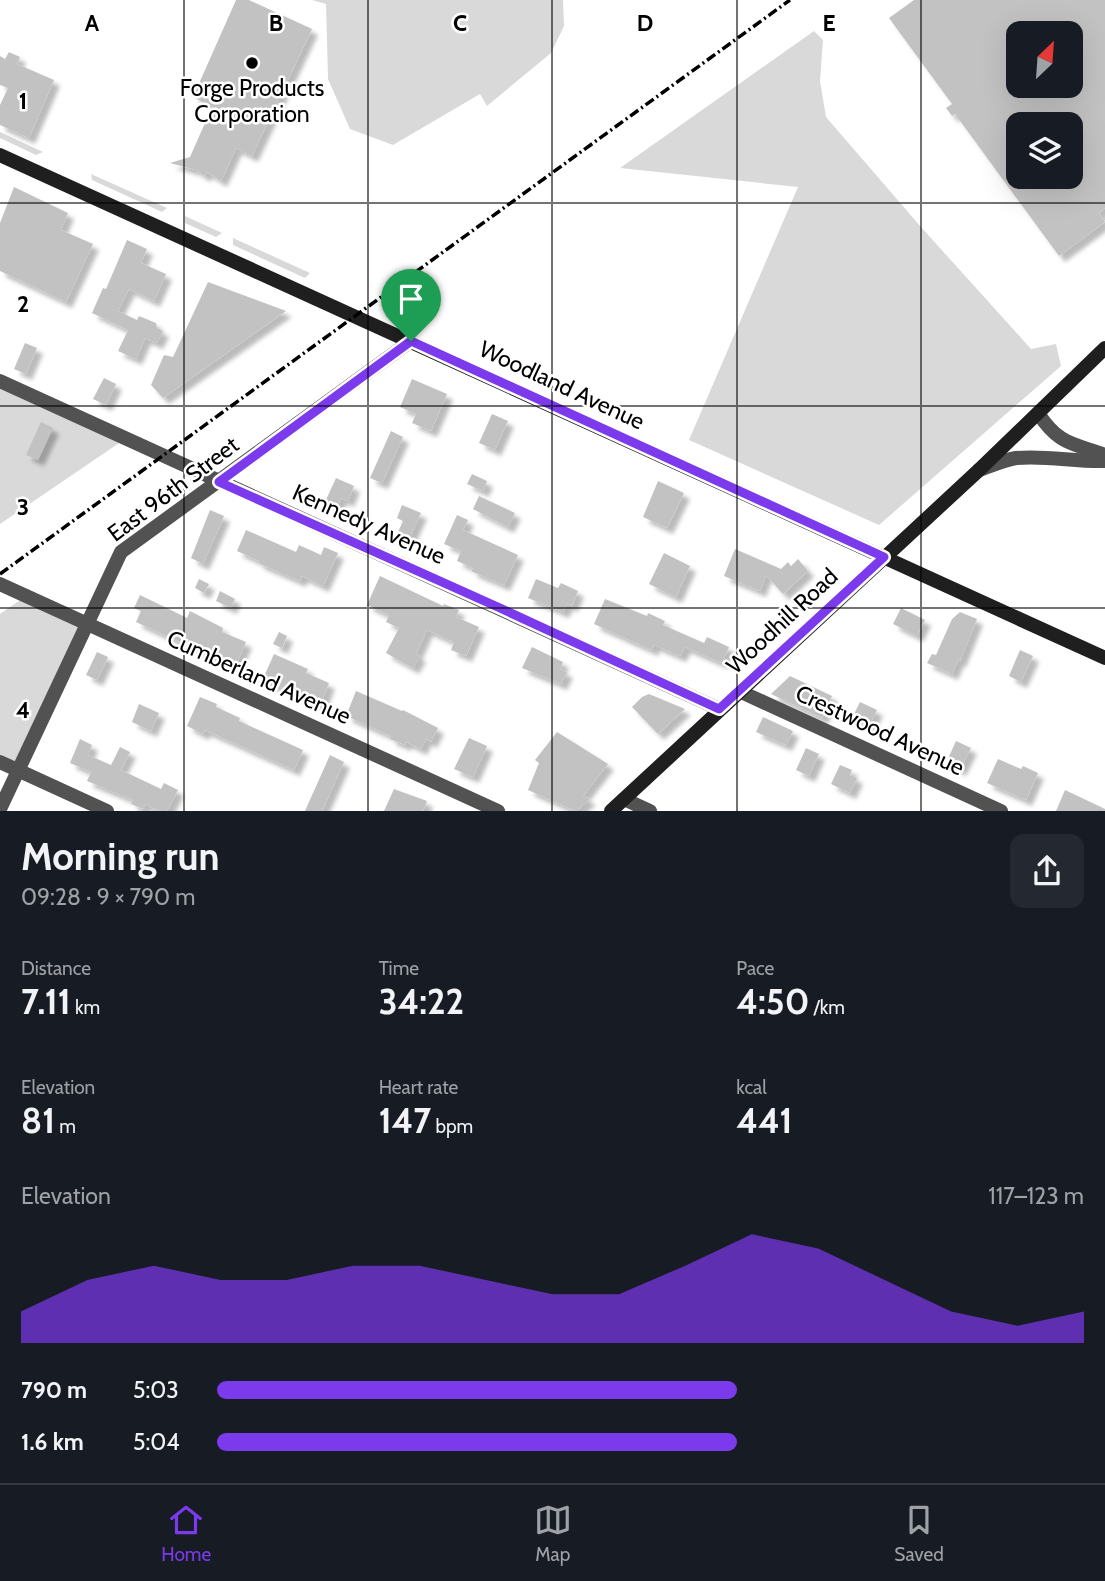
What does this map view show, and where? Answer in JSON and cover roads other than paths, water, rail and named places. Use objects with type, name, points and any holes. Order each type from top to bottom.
[{"type":"main road","name":"Woodland Avenue","points":[[0,155],[1105,659]]},
{"type":"main road","name":"Woodhill Road","points":[[611,811],[979,470],[1105,348]]},
{"type":"street","name":"East 96th Street","points":[[0,809],[121,552],[411,341]]},
{"type":"street","name":"Kennedy Avenue","points":[[0,381],[719,709]]},
{"type":"street","points":[[1038,413],[1056,437],[1105,455]]},
{"type":"street","points":[[979,470],[1014,458],[1105,461]]},
{"type":"street","name":"Cumberland Avenue","points":[[0,584],[498,811]]},
{"type":"street","name":"Crestwood Avenue","points":[[740,691],[1001,811]]},
{"type":"street","points":[[0,762],[107,811]]},
{"type":"street","points":[[624,799],[650,811]]},
{"type":"railway","points":[[0,574],[790,0]]},
{"type":"place","name":"Forge Products Corporation","points":[[252,63]]}]
